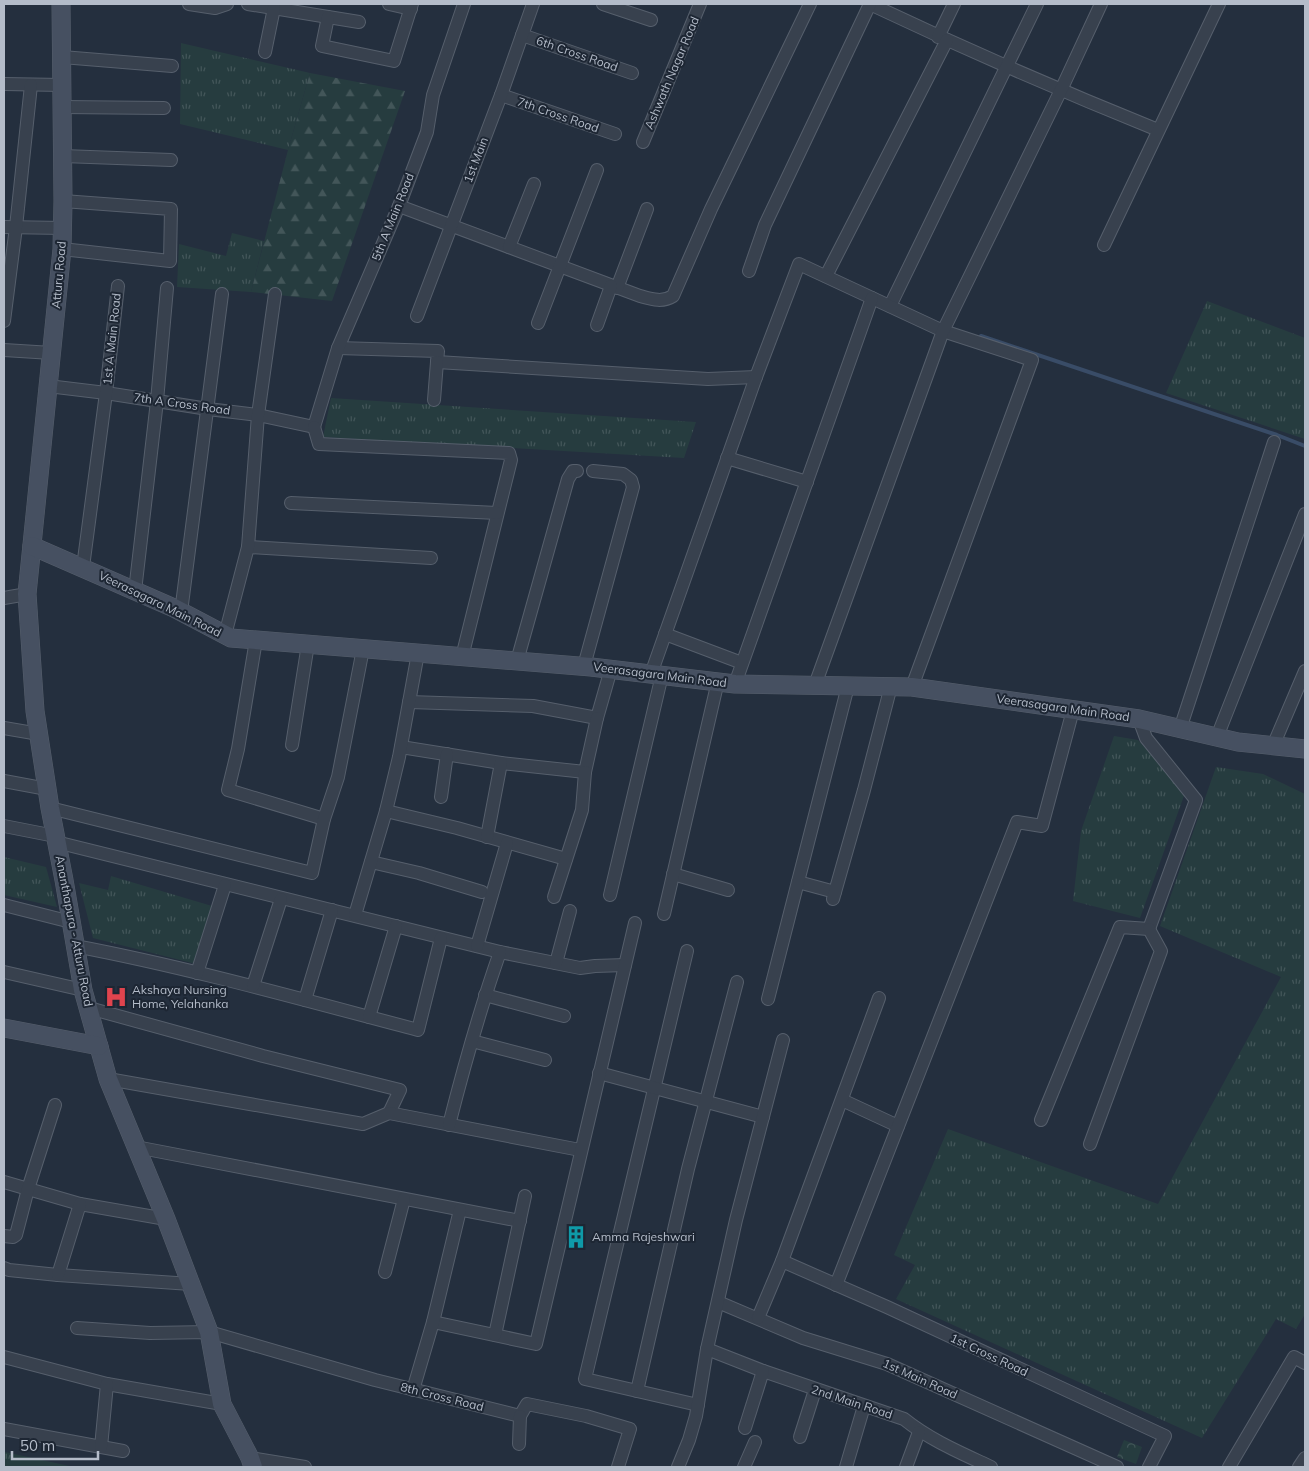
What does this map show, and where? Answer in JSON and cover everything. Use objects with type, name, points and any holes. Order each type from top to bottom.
[{"type":"street","name":"Atturu Road","points":[[32,546],[62,249],[61,4]]},
{"type":"street","points":[[189,4],[219,8],[227,4]]},
{"type":"street","points":[[248,4],[359,22]]},
{"type":"street","points":[[328,17],[322,46],[394,61],[412,6],[389,4]]},
{"type":"street","name":"5th A Main Road","points":[[314,427],[338,348],[427,132],[433,95],[464,4]]},
{"type":"street","name":"1st Main","points":[[417,316],[501,95],[533,4]]},
{"type":"street","points":[[603,4],[651,20]]},
{"type":"street","name":"Ashwath Nagar Road","points":[[643,142],[700,4]]},
{"type":"street","points":[[398,206],[640,296],[661,300],[668,299],[673,296],[711,209],[810,4]]},
{"type":"street","points":[[749,271],[765,224],[870,4],[1060,90],[1158,130]]},
{"type":"street","points":[[826,276],[942,38],[954,4]]},
{"type":"street","points":[[890,306],[1037,4]]},
{"type":"street","points":[[815,685],[944,331],[1101,4]]},
{"type":"street","points":[[1104,245],[1218,4]]},
{"type":"street","points":[[265,52],[274,8]]},
{"type":"street","name":"6th Cross Road","points":[[522,35],[632,73]]},
{"type":"street","points":[[62,57],[172,66]]},
{"type":"street","points":[[4,84],[62,85]]},
{"type":"street","points":[[4,321],[10,227],[30,85]]},
{"type":"street","name":"7th Cross Road","points":[[501,95],[615,134]]},
{"type":"street","points":[[62,107],[164,108]]},
{"type":"street","points":[[63,156],[171,160]]},
{"type":"street","points":[[538,323],[597,170]]},
{"type":"street","points":[[509,247],[534,184]]},
{"type":"street","points":[[62,249],[170,261],[171,209],[63,200]]},
{"type":"street","points":[[597,326],[647,209]]},
{"type":"street","points":[[10,227],[63,228]]},
{"type":"street","points":[[610,894],[665,634],[798,264],[944,331],[1032,360],[912,687]]},
{"type":"street","name":"1st A Main Road","points":[[83,567],[118,286]]},
{"type":"street","points":[[136,591],[157,401],[167,288]]},
{"type":"street","points":[[181,612],[222,294]]},
{"type":"street","points":[[225,635],[248,546],[258,415],[275,294]]},
{"type":"street","points":[[664,914],[673,874],[726,682],[742,663],[872,298]]},
{"type":"street","points":[[338,348],[438,351],[434,400]]},
{"type":"street","points":[[4,350],[52,353]]},
{"type":"street","points":[[437,362],[708,379],[756,377]]},
{"type":"street","name":"7th A Cross Road","points":[[48,386],[258,415],[314,427]]},
{"type":"street","points":[[314,427],[319,444],[509,453],[511,460],[462,657]]},
{"type":"street","points":[[1180,729],[1274,442]]},
{"type":"street","points":[[727,458],[807,482]]},
{"type":"street","points":[[517,661],[568,479],[573,471],[577,471]]},
{"type":"street","points":[[584,666],[633,487],[631,480],[622,474],[593,471]]},
{"type":"street","points":[[291,503],[497,513]]},
{"type":"street","points":[[1218,737],[1305,514]]},
{"type":"street","name":"Veerasagara Main Road","points":[[32,546],[136,591],[232,638],[584,666],[726,682],[912,687],[1139,719],[1238,742],[1305,749]]},
{"type":"street","name":"Ananthapura - Atturu Road","points":[[32,546],[27,594],[35,712],[50,808],[83,990],[108,1079],[166,1220],[209,1332],[222,1404],[252,1463]]},
{"type":"street","points":[[248,546],[431,558]]},
{"type":"street","points":[[4,598],[27,594]]},
{"type":"street","points":[[665,634],[742,663]]},
{"type":"street","points":[[256,640],[238,749],[228,790],[324,819]]},
{"type":"street","points":[[292,745],[308,644]]},
{"type":"street","points":[[50,808],[312,873],[324,819],[338,777],[363,649]]},
{"type":"street","points":[[355,915],[386,811],[401,747],[418,653]]},
{"type":"street","points":[[554,897],[582,810],[585,772],[597,718],[611,669]]},
{"type":"street","points":[[1273,746],[1305,671]]},
{"type":"street","points":[[768,999],[848,686]]},
{"type":"street","points":[[798,882],[834,895],[891,686]]},
{"type":"street","points":[[409,702],[533,706],[597,718]]},
{"type":"street","points":[[836,1285],[1017,822],[1042,826],[1073,710]]},
{"type":"street","points":[[1090,1144],[1160,951],[1149,929],[1196,800],[1146,738],[1139,719]]},
{"type":"street","points":[[4,728],[38,734]]},
{"type":"street","points":[[401,747],[501,763],[585,772]]},
{"type":"street","points":[[441,796],[447,754]]},
{"type":"street","points":[[487,837],[501,763]]},
{"type":"street","points":[[4,781],[47,789]]},
{"type":"street","points":[[386,811],[566,859]]},
{"type":"street","points":[[4,826],[225,884],[500,952],[580,968],[625,965]]},
{"type":"street","points":[[477,946],[507,843]]},
{"type":"street","points":[[371,862],[419,873],[482,892]]},
{"type":"street","points":[[673,874],[728,890]]},
{"type":"street","points":[[198,973],[225,884]]},
{"type":"street","points":[[253,986],[282,898]]},
{"type":"street","points":[[4,905],[71,922]]},
{"type":"street","points":[[305,1000],[332,910]]},
{"type":"street","points":[[556,963],[570,911]]},
{"type":"street","points":[[433,1322],[536,1344],[580,1150],[635,923]]},
{"type":"street","points":[[369,1017],[396,926]]},
{"type":"street","points":[[1042,1120],[1120,927],[1149,929]]},
{"type":"street","points":[[75,946],[124,955],[253,986],[418,1030],[441,938]]},
{"type":"street","points":[[687,951],[585,1379],[698,1405]]},
{"type":"street","points":[[449,1125],[485,995],[500,952]]},
{"type":"street","points":[[4,972],[83,990]]},
{"type":"street","points":[[637,1391],[688,1169],[737,982]]},
{"type":"street","points":[[485,995],[564,1016]]},
{"type":"street","points":[[758,1318],[782,1260],[879,998]]},
{"type":"street","points":[[89,1008],[263,1056],[400,1090],[389,1113]]},
{"type":"street","points":[[4,1028],[99,1046]]},
{"type":"street","points":[[678,1467],[689,1440],[698,1405],[706,1349],[736,1220],[783,1040]]},
{"type":"street","points":[[472,1041],[545,1060]]},
{"type":"street","points":[[599,1073],[763,1117]]},
{"type":"street","points":[[108,1079],[363,1124],[389,1113],[580,1150]]},
{"type":"street","points":[[842,1100],[898,1126]]},
{"type":"street","points":[[4,1236],[13,1237],[16,1235],[28,1189],[55,1105]]},
{"type":"street","points":[[136,1147],[520,1221]]},
{"type":"street","points":[[4,1182],[80,1204],[166,1220]]},
{"type":"street","points":[[495,1335],[525,1196]]},
{"type":"street","points":[[385,1272],[404,1199]]},
{"type":"street","points":[[58,1275],[80,1204]]},
{"type":"street","points":[[413,1390],[433,1322],[460,1210]]},
{"type":"street","name":"1st Cross Road","points":[[782,1260],[1165,1436],[1150,1467]]},
{"type":"street","points":[[4,1268],[58,1275],[191,1284]]},
{"type":"street","name":"1st Main Road","points":[[718,1302],[803,1338],[887,1364],[1117,1467]]},
{"type":"street","name":"8th Cross Road","points":[[77,1328],[150,1333],[209,1332],[413,1390],[520,1416]]},
{"type":"street","name":"2nd Main Road","points":[[706,1349],[815,1390],[904,1419],[919,1432],[964,1461],[991,1467]]},
{"type":"street","points":[[4,1357],[107,1384],[222,1404]]},
{"type":"street","points":[[1229,1467],[1294,1357],[1305,1363]]},
{"type":"street","points":[[745,1428],[763,1371]]},
{"type":"street","points":[[100,1447],[107,1384]]},
{"type":"street","points":[[800,1437],[815,1390]]},
{"type":"street","points":[[519,1444],[520,1416],[527,1404],[586,1416],[630,1429],[618,1467]]},
{"type":"street","points":[[846,1467],[864,1406]]},
{"type":"street","points":[[4,1429],[123,1451]]},
{"type":"street","points":[[906,1467],[919,1432]]},
{"type":"street","points":[[744,1467],[755,1442]]},
{"type":"street","points":[[1300,1467],[1305,1458]]},
{"type":"street","points":[[252,1463],[305,1467]]},
{"type":"green space","points":[[181,43],[310,73],[288,150],[180,124]]},
{"type":"green space","points":[[310,73],[405,91],[332,301],[251,292]]},
{"type":"green space","points":[[232,233],[264,241],[251,292],[177,287],[179,244],[226,256]]},
{"type":"green space","points":[[1207,301],[1305,338],[1305,439],[1166,393]]},
{"type":"green space","points":[[331,398],[696,422],[684,458],[323,437]]},
{"type":"green space","points":[[1114,736],[1138,740],[1185,793],[1140,918],[1073,901],[1081,831]]},
{"type":"green space","points":[[1216,767],[1263,774],[1305,794],[1305,1314],[1296,1329],[1276,1319],[1202,1438],[896,1299],[915,1265],[894,1255],[948,1129],[1158,1204],[1281,977],[1160,926]]},
{"type":"green space","points":[[4,857],[46,867],[57,907],[4,895]]},
{"type":"green space","points":[[111,876],[212,906],[196,964],[93,938],[79,883],[108,890]]},
{"type":"green space","points":[[1124,1440],[1142,1447],[1136,1464],[1117,1457]]},
{"type":"green space","points":[[5,1452],[74,1467],[4,1467]]},
{"type":"waterway","points":[[981,336],[1305,446]]},
{"type":"place","name":"Akshaya Nursing Home, Yelahanka","points":[[116,997]]},
{"type":"place","name":"Amma Rajeshwari","points":[[576,1237]]}]
